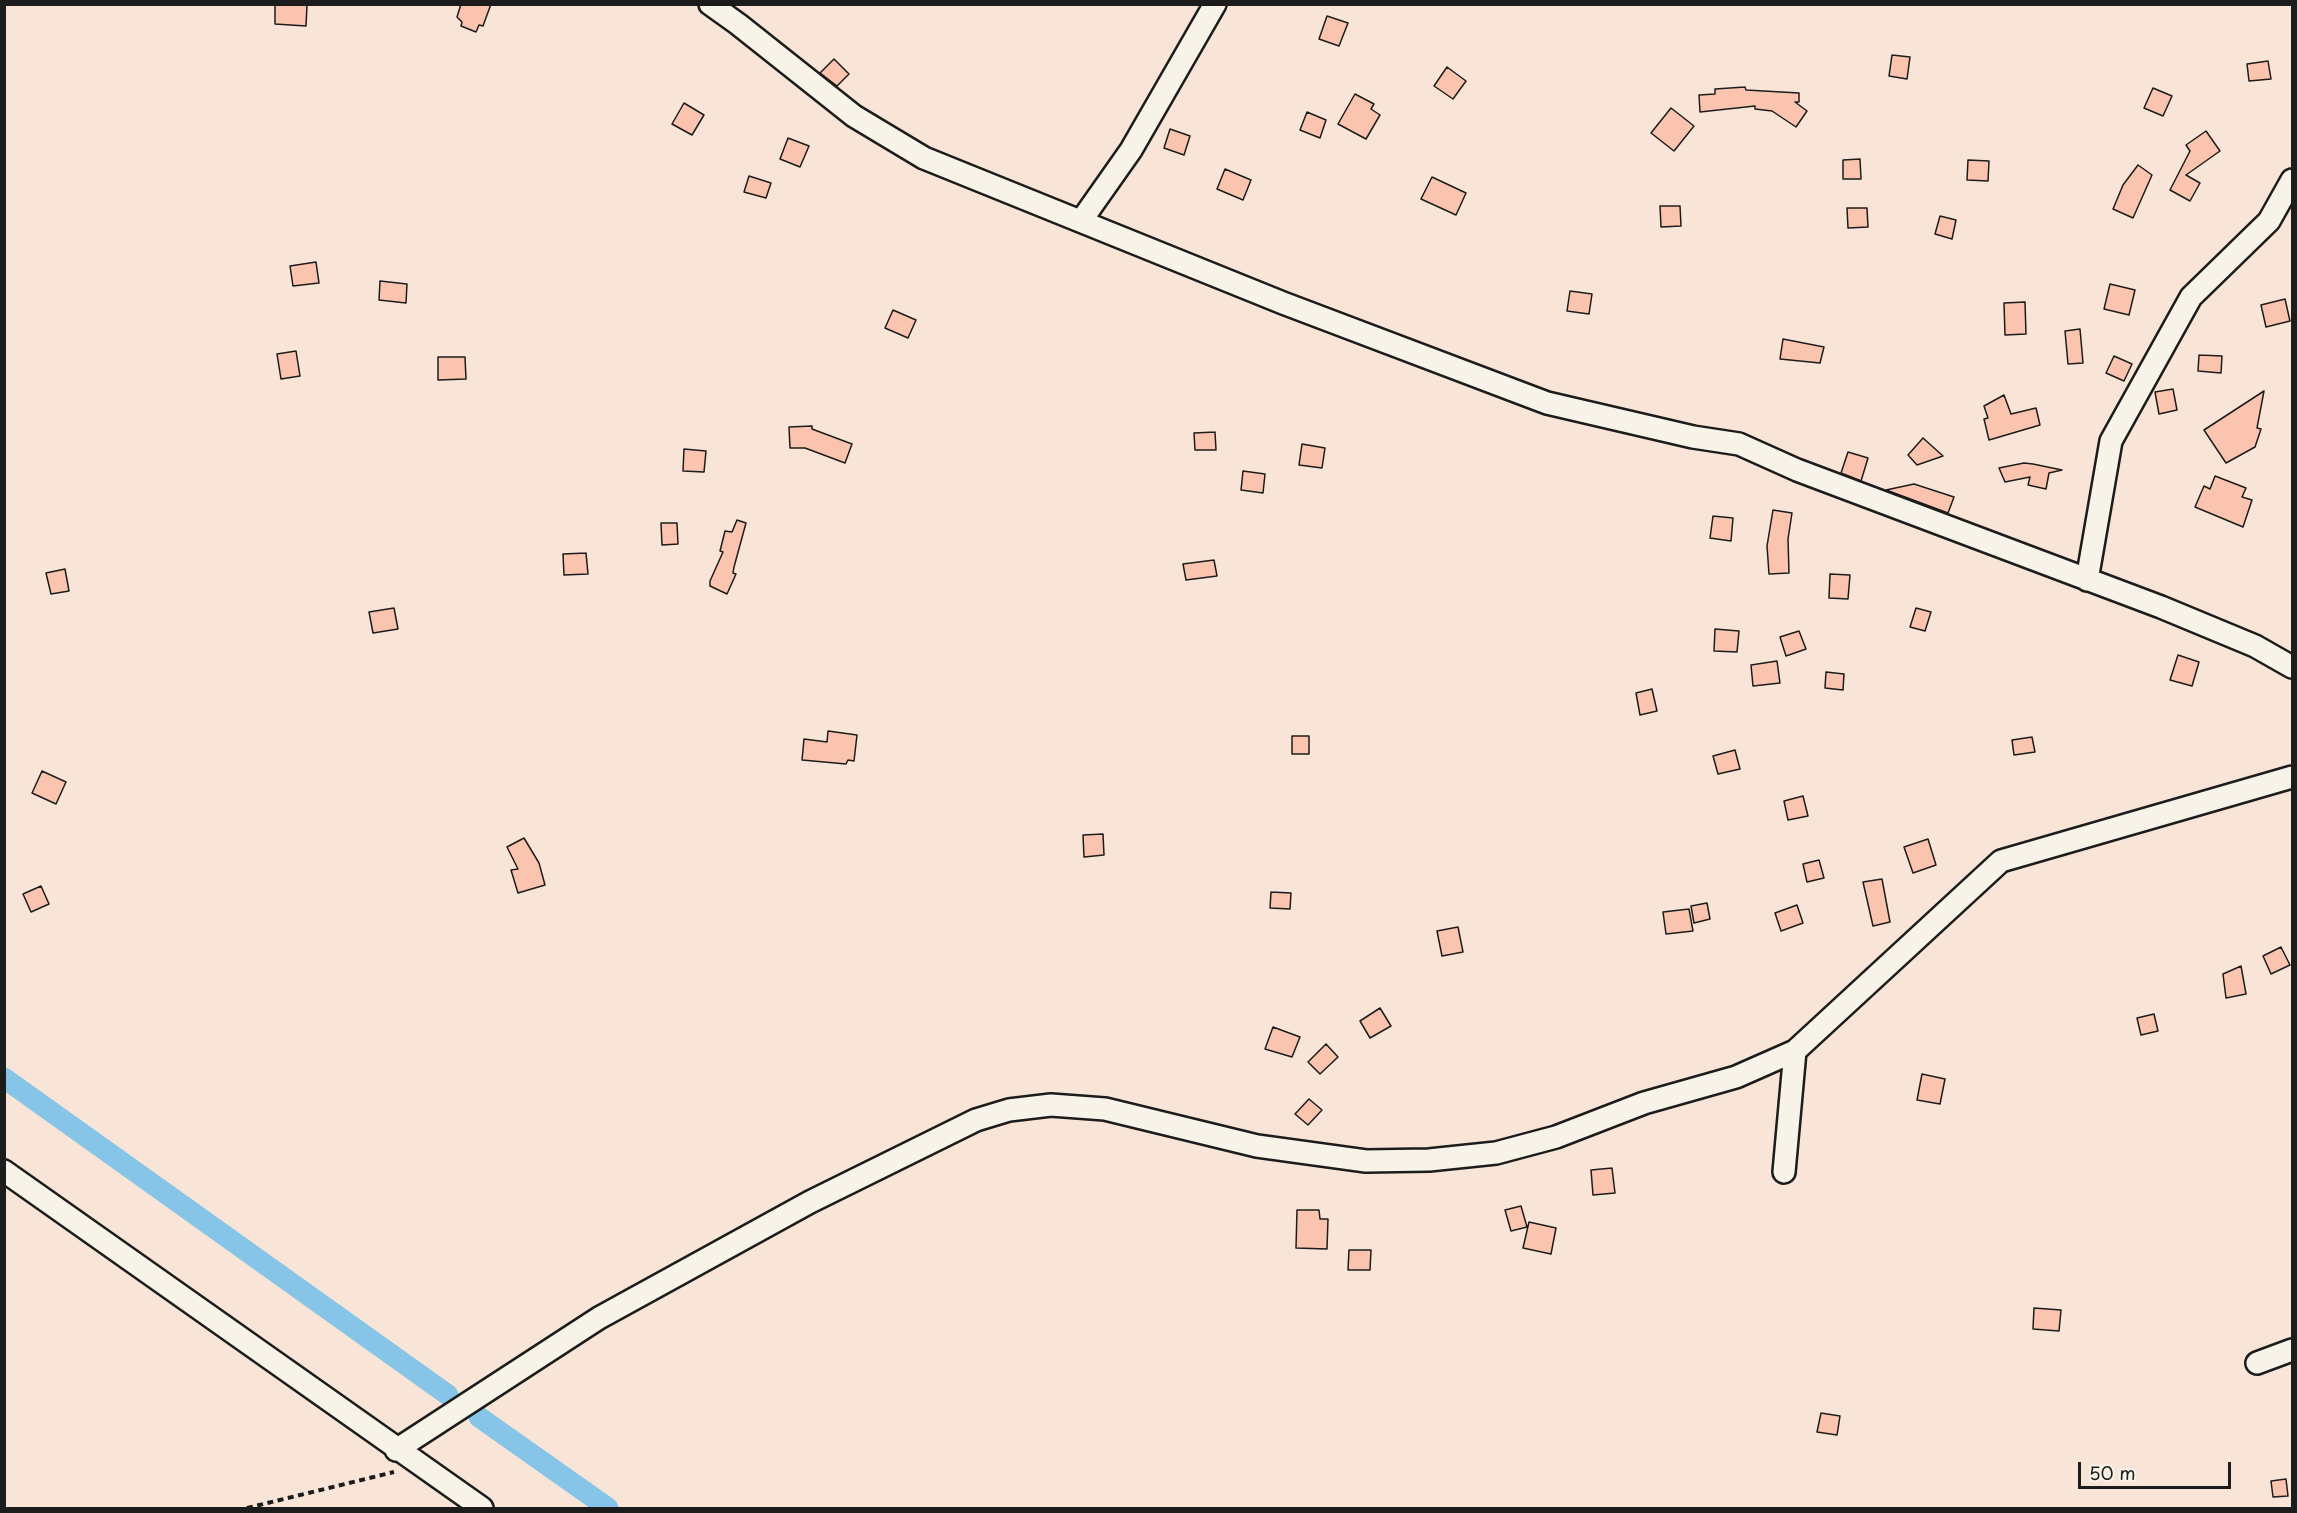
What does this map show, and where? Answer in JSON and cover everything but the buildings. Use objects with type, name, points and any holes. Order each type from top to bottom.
[{"type":"street","points":[[710,4],[854,116],[924,158],[1282,303],[1547,403],[1693,437],[1739,444],[1808,474],[2087,579],[2255,646],[2292,667]]},
{"type":"street","points":[[1081,221],[1131,150],[1215,4]]},
{"type":"street","points":[[2087,579],[2111,441],[2191,297],[2269,221],[2292,180]]},
{"type":"street","points":[[396,1450],[599,1318],[810,1202],[976,1120],[1009,1110],[1051,1105],[1105,1109],[1257,1146],[1366,1161],[1430,1160],[1496,1153],[1556,1137],[1644,1103],[1736,1077],[1795,1051],[2001,861],[2292,777]]},
{"type":"street","points":[[1784,1173],[1795,1051]]},
{"type":"street","points":[[4,1171],[482,1509]]},
{"type":"street","points":[[2257,1363],[2292,1350]]},
{"type":"path","points":[[247,1509],[419,1466]]},
{"type":"waterway","points":[[4,1078],[448,1395]]},
{"type":"waterway","points":[[479,1417],[608,1508]]}]
